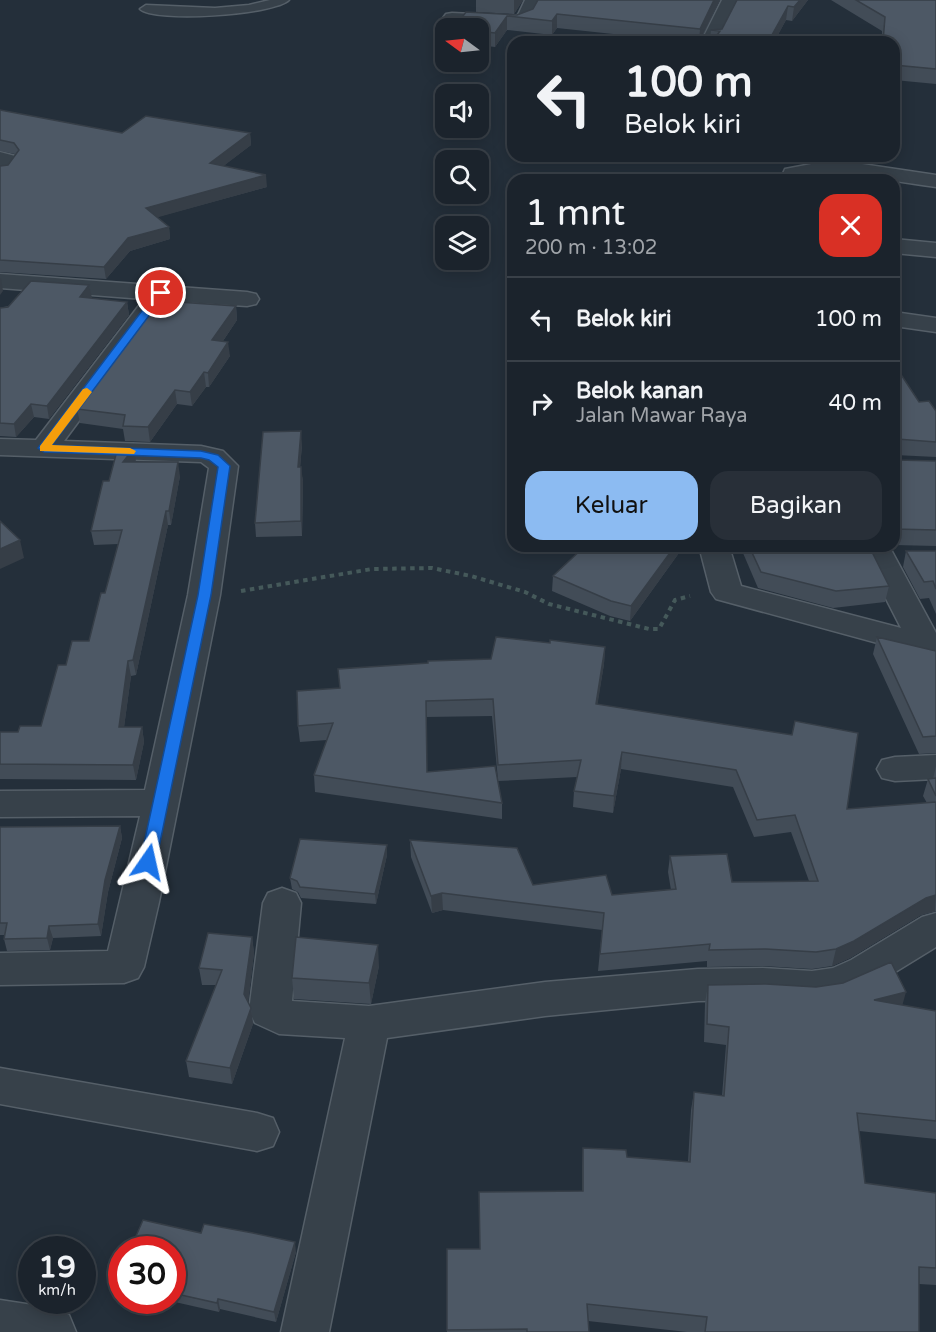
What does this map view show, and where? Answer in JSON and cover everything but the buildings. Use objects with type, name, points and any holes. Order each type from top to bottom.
[{"type":"street","points":[[456,0],[448,24],[516,22],[525,18],[534,0]]},
{"type":"street","points":[[713,36],[731,0]]},
{"type":"street","points":[[0,158],[8,159],[0,170]]},
{"type":"street","points":[[793,174],[803,169],[829,168],[878,174]]},
{"type":"street","points":[[900,177],[936,181]]},
{"type":"street","points":[[900,247],[936,250]]},
{"type":"street","points":[[0,281],[247,299]]},
{"type":"street","points":[[6,306],[26,283]]},
{"type":"street","points":[[44,448],[161,293]]},
{"type":"street","points":[[900,320],[936,325]]},
{"type":"street","points":[[0,447],[201,454],[213,457],[224,466],[204,595],[140,902],[124,966],[0,969]]},
{"type":"street","points":[[716,552],[727,592],[931,647]]},
{"type":"street","points":[[877,552],[931,647]]},
{"type":"street","points":[[888,552],[913,556]]},
{"type":"street","points":[[895,769],[936,767]]},
{"type":"street","points":[[0,804],[160,803]]},
{"type":"street","points":[[282,903],[270,1011],[279,1017],[369,1023],[545,999],[698,985],[763,984],[812,987],[838,984],[866,971],[936,928]]},
{"type":"street","points":[[305,1332],[369,1023]]},
{"type":"street","points":[[0,1086],[257,1132]]},
{"type":"street","points":[[0,1323],[52,1332]]},
{"type":"lane","points":[[146,9],[195,12],[232,11],[283,0]]},
{"type":"path","points":[[204,595],[372,569],[432,568],[471,576],[525,592],[549,604],[649,629],[659,629],[678,598],[727,592]]},
{"type":"slow traffic","points":[[87,392],[44,448],[130,451]]},
{"type":"route","points":[[148,862],[204,595],[224,466],[213,457],[201,454],[44,448],[161,293]]}]
